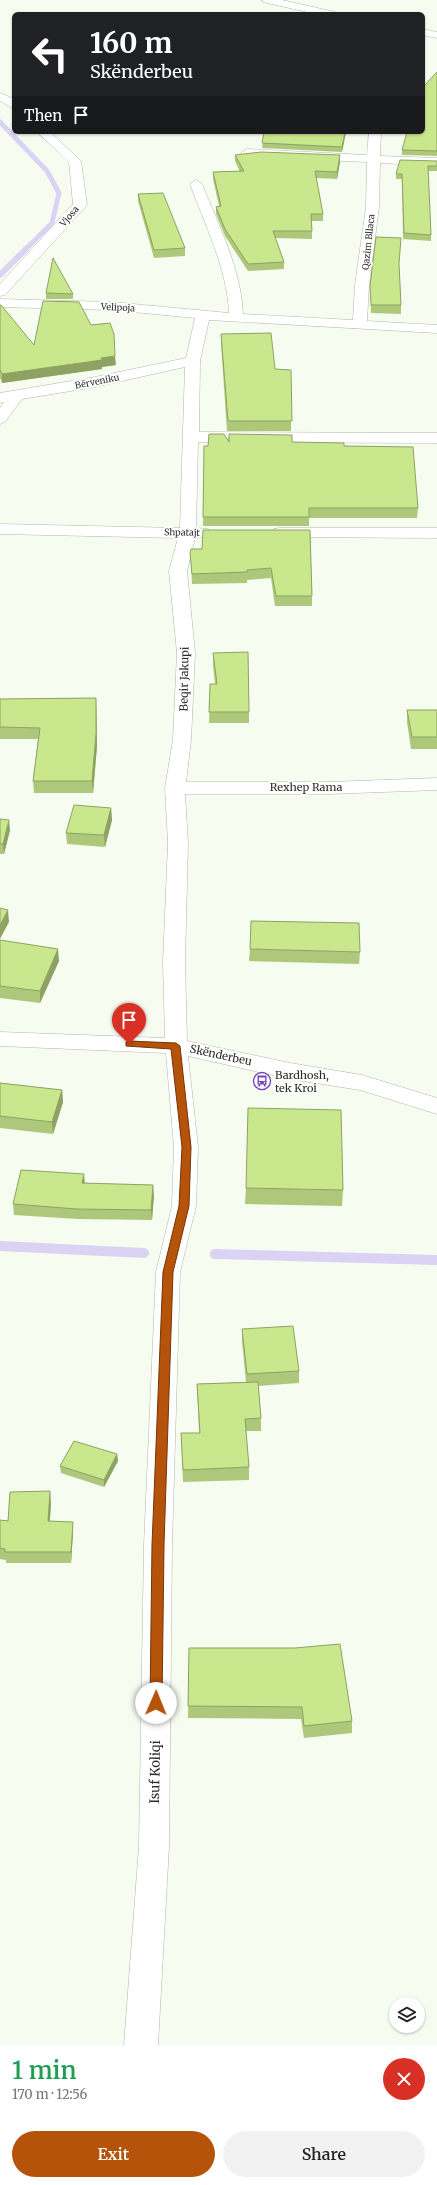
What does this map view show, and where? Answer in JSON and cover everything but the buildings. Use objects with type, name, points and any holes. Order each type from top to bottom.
[{"type":"street","points":[[267,0],[322,12]]},
{"type":"street","points":[[425,32],[437,35]]},
{"type":"street","points":[[0,97],[12,103]]},
{"type":"street","name":"Vjosa","points":[[0,292],[80,205],[75,161],[45,134]]},
{"type":"street","name":"Qazim Bllaca","points":[[360,325],[359,305],[371,217],[372,159],[375,134]]},
{"type":"street","points":[[246,153],[437,162]]},
{"type":"street","points":[[196,184],[226,262],[235,292],[236,318]]},
{"type":"street","name":"Velipoja","points":[[0,303],[112,306],[236,318],[437,329]]},
{"type":"street","name":"Beqir Jakupi","points":[[176,1046],[174,962],[178,843],[175,788],[182,740],[186,653],[178,571],[188,532],[193,361],[203,315]]},
{"type":"street","name":"Bërveniku","points":[[0,398],[95,382],[193,361]]},
{"type":"street","points":[[0,419],[16,396]]},
{"type":"street","points":[[191,437],[437,438]]},
{"type":"street","name":"Shpatajt","points":[[0,529],[217,533]]},
{"type":"street","points":[[264,533],[437,533]]},
{"type":"street","name":"Rexhep Rama","points":[[175,788],[329,788],[437,784]]},
{"type":"street","name":"Skënderbeu","points":[[0,1039],[176,1046],[290,1071],[362,1083],[437,1106]]},
{"type":"street","name":"Isuf Koliqi","points":[[141,2045],[154,1846],[158,1545],[168,1272],[184,1206],[186,1147],[176,1046]]},
{"type":"waterway","points":[[0,122],[47,171],[59,193],[52,223],[0,275]]},
{"type":"waterway","points":[[0,1246],[144,1253]]},
{"type":"waterway","points":[[215,1254],[437,1260]]},
{"type":"place","name":"Bardhosh, tek Kroi","points":[[262,1081]]},
{"type":"route","points":[[129,1044],[176,1046],[186,1147],[184,1206],[168,1272],[158,1545],[156,1703]]}]
